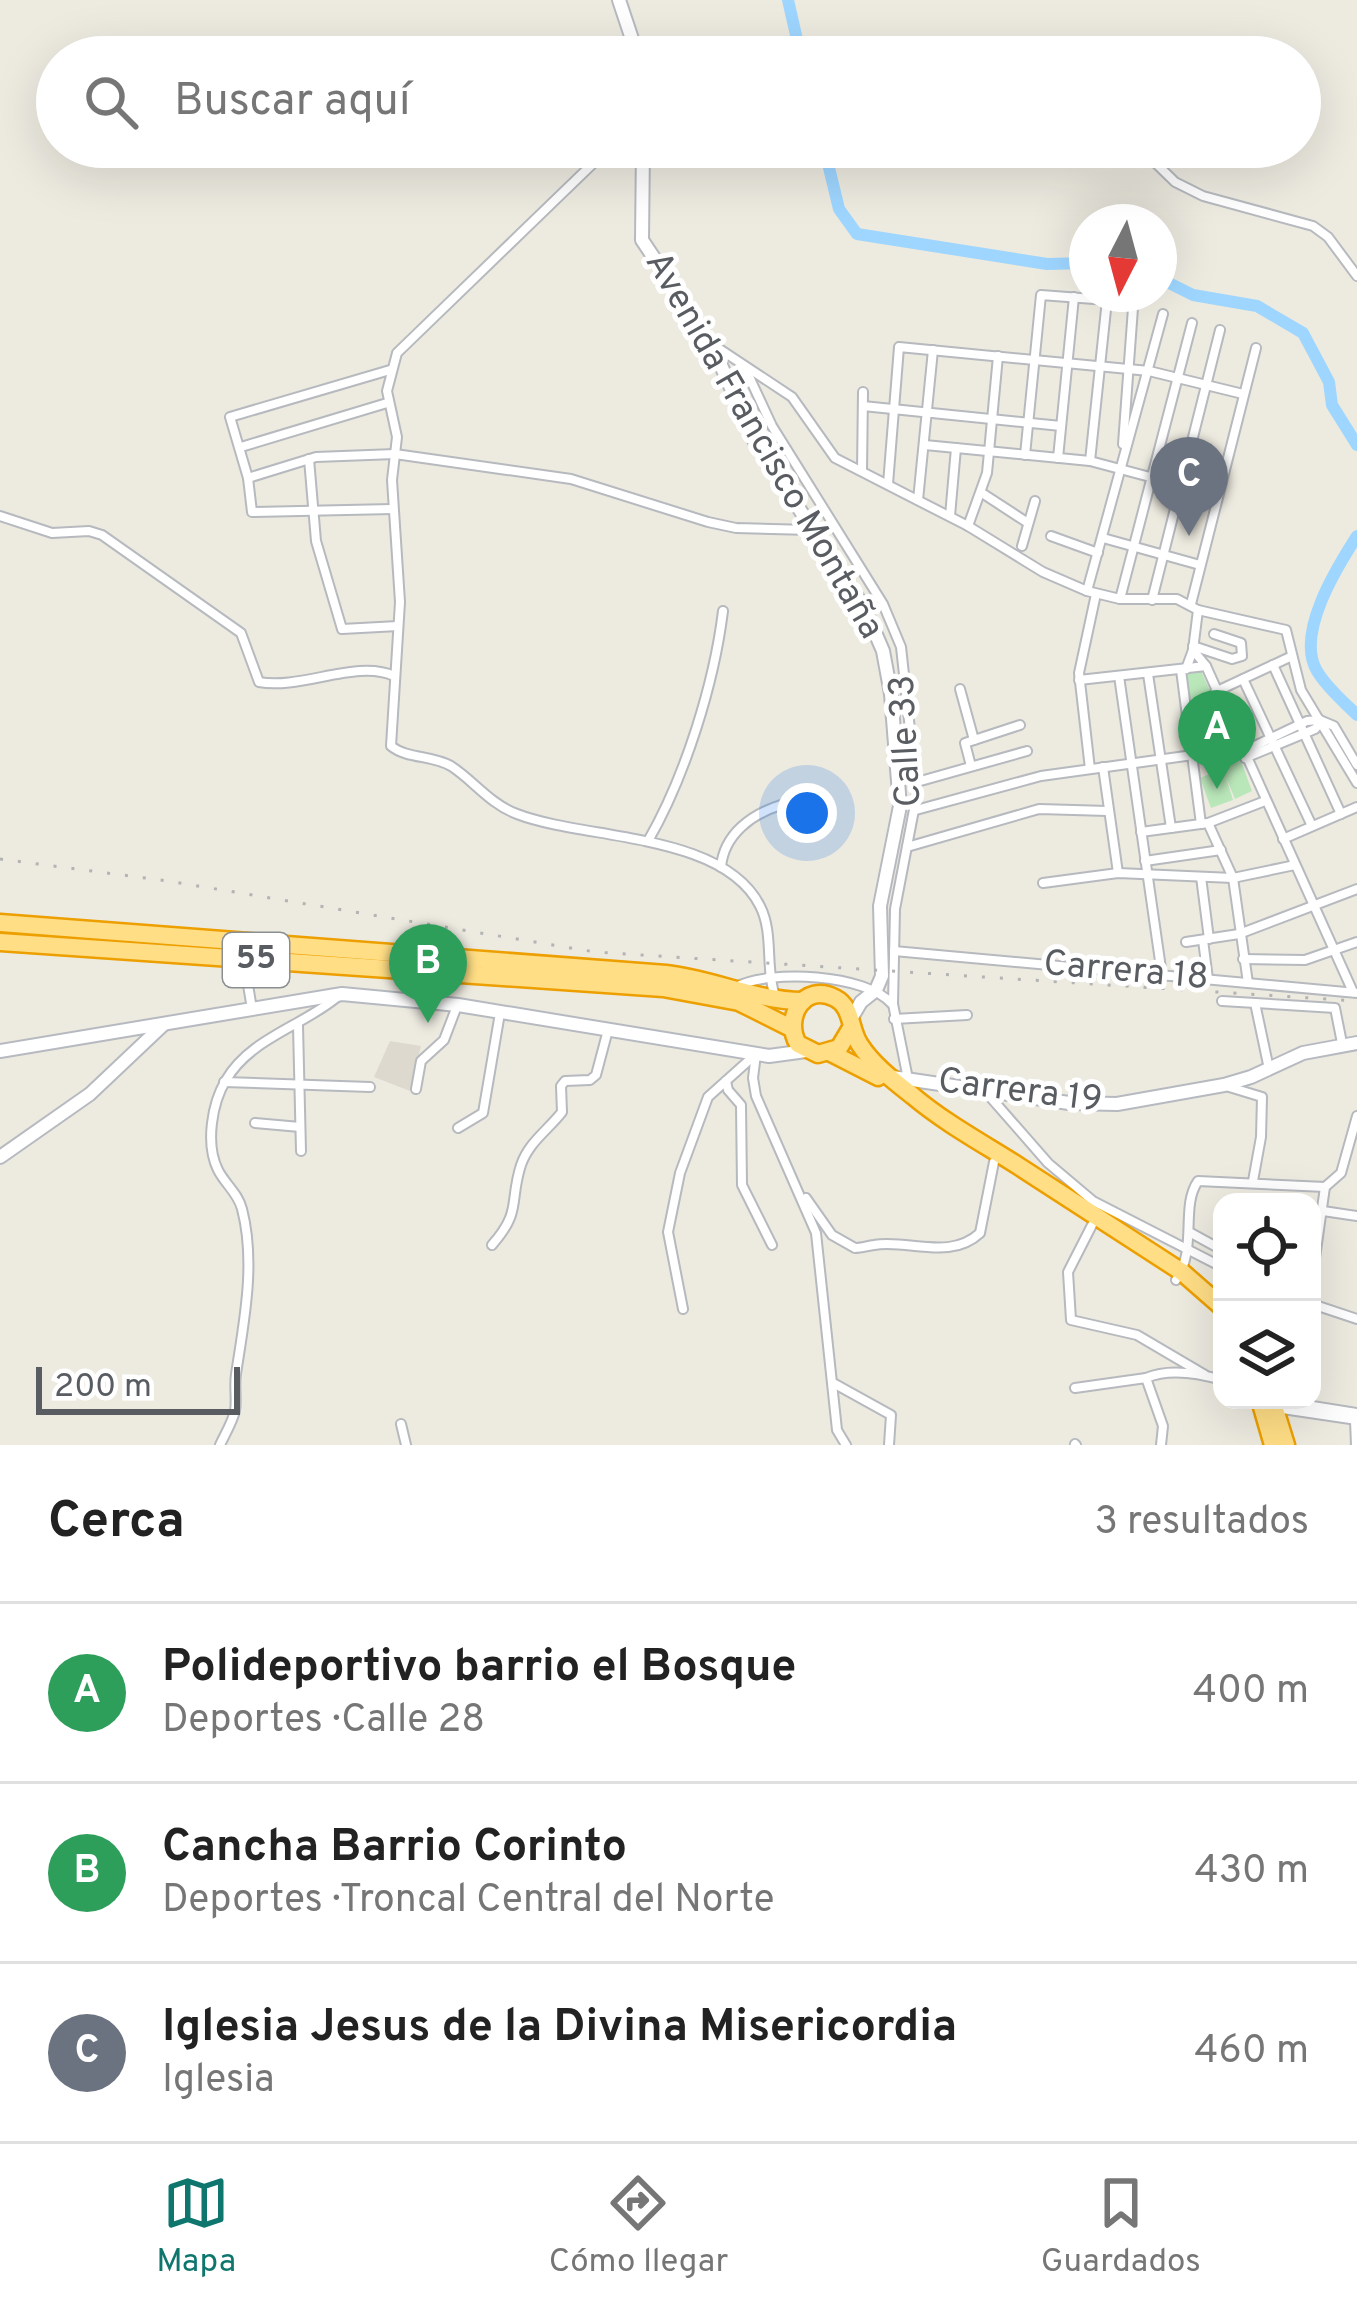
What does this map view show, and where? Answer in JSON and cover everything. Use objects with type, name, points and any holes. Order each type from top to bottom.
[{"type":"highway","name":"55","points":[[0,923],[666,974],[778,1000],[820,994],[832,997],[846,1008],[863,1050],[928,1108],[1214,1301]]},
{"type":"highway","name":"55","points":[[0,941],[699,992],[752,1007],[792,1031],[806,1051],[831,1053],[861,1065],[994,1162],[1179,1276],[1213,1313]]},
{"type":"highway","points":[[792,1031],[793,1012],[802,1000]]},
{"type":"highway","points":[[831,1053],[843,1045],[851,1024]]},
{"type":"highway","points":[[1273,1409],[1273,1445]]},
{"type":"highway","points":[[1275,1409],[1286,1445]]},
{"type":"street","points":[[619,0],[631,36]]},
{"type":"street","points":[[588,168],[397,353],[390,370],[387,403],[397,437],[393,509],[398,626],[391,746],[444,762],[512,813],[648,841],[721,867],[762,910],[778,1000]]},
{"type":"street","name":"Avenida Francisco Montaña","points":[[642,168],[642,240],[712,345],[754,440],[876,629],[891,694],[900,806],[880,906],[882,970],[876,990]]},
{"type":"street","points":[[1161,168],[1175,182],[1203,196],[1313,226],[1328,237],[1357,276]]},
{"type":"street","points":[[1025,455],[1041,295],[1069,296]]},
{"type":"street","points":[[1058,458],[1072,312]]},
{"type":"street","points":[[1090,461],[1106,312]]},
{"type":"street","points":[[1121,463],[1133,312]]},
{"type":"street","points":[[1090,769],[1080,661],[1098,553],[1163,314]]},
{"type":"street","points":[[1120,598],[1192,323]]},
{"type":"street","points":[[1151,600],[1220,330]]},
{"type":"street","points":[[712,345],[792,397],[835,458],[968,526],[1043,572],[1092,592],[1120,598],[1177,599],[1281,628],[1288,633],[1301,690],[1322,720],[1334,726],[1357,766]]},
{"type":"street","points":[[888,484],[898,347],[1149,371],[1243,394]]},
{"type":"street","points":[[1248,983],[1233,878],[1205,824],[1184,669],[1193,648],[1200,565],[1256,348]]},
{"type":"street","points":[[919,500],[933,350]]},
{"type":"street","points":[[968,526],[982,493],[990,452],[998,356]]},
{"type":"street","name":"Calle 33","points":[[745,368],[772,426],[892,623],[908,692],[917,782],[916,810],[895,909],[893,1004],[899,1078]]},
{"type":"street","points":[[390,370],[230,417],[241,447],[252,512],[393,509]]},
{"type":"street","points":[[862,471],[863,392]]},
{"type":"street","points":[[241,447],[387,403]]},
{"type":"street","points":[[863,406],[1061,426]]},
{"type":"street","points":[[925,445],[1121,463],[1195,489]]},
{"type":"street","points":[[950,517],[956,448]]},
{"type":"street","points":[[248,478],[308,459],[395,454],[571,478],[708,523],[770,531],[812,530]]},
{"type":"street","points":[[308,459],[311,511],[323,571],[342,629],[398,626]]},
{"type":"street","points":[[982,493],[1028,524]]},
{"type":"street","points":[[1022,546],[1035,501]]},
{"type":"street","points":[[0,516],[52,532],[102,535],[241,633],[256,679],[263,684],[370,670],[394,676]]},
{"type":"street","points":[[1052,536],[1098,553]]},
{"type":"street","points":[[1103,537],[1200,565]]},
{"type":"street","points":[[648,841],[674,797],[716,657],[723,611]]},
{"type":"street","points":[[1193,648],[1240,658],[1241,644],[1214,634]]},
{"type":"street","points":[[1193,648],[1206,666],[1355,993]]},
{"type":"street","points":[[1215,692],[1290,657]]},
{"type":"street","points":[[1273,665],[1341,814]]},
{"type":"street","points":[[1079,680],[1206,666]]},
{"type":"street","points":[[1148,674],[1171,828]]},
{"type":"street","points":[[1119,676],[1162,975]]},
{"type":"street","points":[[1243,679],[1312,826]]},
{"type":"street","points":[[960,688],[974,740]]},
{"type":"street","points":[[1244,755],[1302,729],[1315,729],[1322,720]]},
{"type":"street","points":[[971,767],[965,742],[1020,725]]},
{"type":"street","points":[[917,782],[1027,751]]},
{"type":"street","points":[[1350,753],[1357,783]]},
{"type":"street","points":[[916,810],[1041,776],[1193,754]]},
{"type":"street","points":[[1103,767],[1118,873]]},
{"type":"street","points":[[1141,832],[1205,824],[1265,801]]},
{"type":"street","points":[[721,867],[728,840],[757,816],[781,805]]},
{"type":"street","points":[[1283,838],[1357,807]]},
{"type":"street","points":[[907,847],[1040,809],[1108,811]]},
{"type":"street","points":[[1145,861],[1221,850]]},
{"type":"street","points":[[1043,883],[1118,873],[1233,878],[1295,865]]},
{"type":"street","points":[[1201,877],[1208,979]]},
{"type":"street","points":[[1186,942],[1239,934],[1357,889]]},
{"type":"street","points":[[1244,958],[1305,960],[1357,942]]},
{"type":"street","name":"Carrera 18","points":[[894,951],[1355,993]]},
{"type":"street","points":[[244,959],[252,1009]]},
{"type":"street","points":[[416,999],[418,972]]},
{"type":"street","points":[[735,988],[771,976],[854,984],[876,990],[893,1004]]},
{"type":"street","points":[[851,1024],[861,1002],[876,990]]},
{"type":"street","points":[[220,1445],[235,1413],[247,1306],[243,1211],[217,1168],[213,1118],[224,1082],[255,1047],[313,1016],[342,994]]},
{"type":"street","points":[[0,1052],[342,994],[501,1011],[756,1054],[806,1051]]},
{"type":"street","points":[[308,1000],[313,1016]]},
{"type":"street","points":[[1222,1001],[1335,1008],[1350,1043]]},
{"type":"street","points":[[1255,1003],[1269,1069]]},
{"type":"street","points":[[416,1089],[421,1061],[444,1040],[458,1005]]},
{"type":"street","points":[[458,1128],[483,1113],[501,1011]]},
{"type":"street","points":[[894,1019],[967,1015]]},
{"type":"street","points":[[0,1157],[90,1094],[164,1024]]},
{"type":"street","points":[[298,1025],[301,1151]]},
{"type":"street","points":[[492,1245],[512,1220],[521,1164],[530,1147],[562,1114],[561,1086],[596,1075],[608,1030]]},
{"type":"street","points":[[781,1055],[792,1031]]},
{"type":"street","name":"Carrera 19","points":[[899,1078],[1099,1105],[1224,1085],[1303,1053],[1350,1043]]},
{"type":"street","points":[[683,1309],[669,1243],[669,1217],[702,1108],[756,1054]]},
{"type":"street","points":[[756,1054],[756,1096],[816,1233],[837,1430],[846,1445]]},
{"type":"street","points":[[726,1081],[741,1106],[742,1185],[772,1246]]},
{"type":"street","points":[[224,1082],[370,1088]]},
{"type":"street","points":[[928,1108],[927,1091],[935,1083]]},
{"type":"street","points":[[1224,1085],[1262,1096],[1253,1181]]},
{"type":"street","points":[[984,1090],[1048,1163],[1093,1201],[1213,1264]]},
{"type":"street","points":[[1010,1119],[1012,1094]]},
{"type":"street","points":[[1321,1221],[1325,1187],[1341,1173],[1357,1116]]},
{"type":"street","points":[[255,1123],[300,1127]]},
{"type":"street","points":[[795,1184],[832,1235],[846,1245],[861,1250],[878,1244],[938,1248],[978,1236],[994,1162]]},
{"type":"street","points":[[1179,1276],[1191,1233],[1192,1190],[1198,1181],[1325,1187]]},
{"type":"street","points":[[1322,1211],[1357,1216]]},
{"type":"street","points":[[1092,1225],[1068,1272],[1071,1319],[1137,1334],[1205,1375]]},
{"type":"street","points":[[1191,1233],[1213,1245]]},
{"type":"street","points":[[1321,1307],[1357,1319]]},
{"type":"street","points":[[1076,1388],[1155,1373],[1213,1377]]},
{"type":"street","points":[[1146,1378],[1163,1426],[1161,1445]]},
{"type":"street","points":[[833,1383],[891,1415],[889,1445]]},
{"type":"street","points":[[1314,1409],[1356,1416],[1356,1445]]},
{"type":"street","points":[[401,1424],[406,1445]]},
{"type":"shaded area","points":[[390,1041],[421,1046],[410,1091],[374,1077]]},
{"type":"green space","points":[[1201,671],[1234,743],[1228,745],[1218,734],[1211,735],[1199,751],[1186,673]]},
{"type":"green space","points":[[1241,761],[1252,791],[1235,799],[1226,777],[1233,800],[1211,808],[1200,778]]},
{"type":"waterway","points":[[788,0],[796,36]]},
{"type":"waterway","points":[[829,168],[839,209],[857,234],[1069,263]]},
{"type":"waterway","points":[[1177,287],[1193,295],[1257,306],[1303,333],[1329,382],[1332,405],[1357,445]]},
{"type":"waterway","points":[[1357,536],[1321,601],[1311,639],[1317,671],[1357,715]]},
{"type":"railway","points":[[0,859],[168,881],[595,952],[1357,1001]]},
{"type":"place","name":"Iglesia Jesus de la Divina Misericordia","points":[[1189,536]]},
{"type":"place","name":"Polideportivo barrio el Bosque","points":[[1217,789]]},
{"type":"place","name":"Cancha Barrio Corinto","points":[[428,1023]]}]
